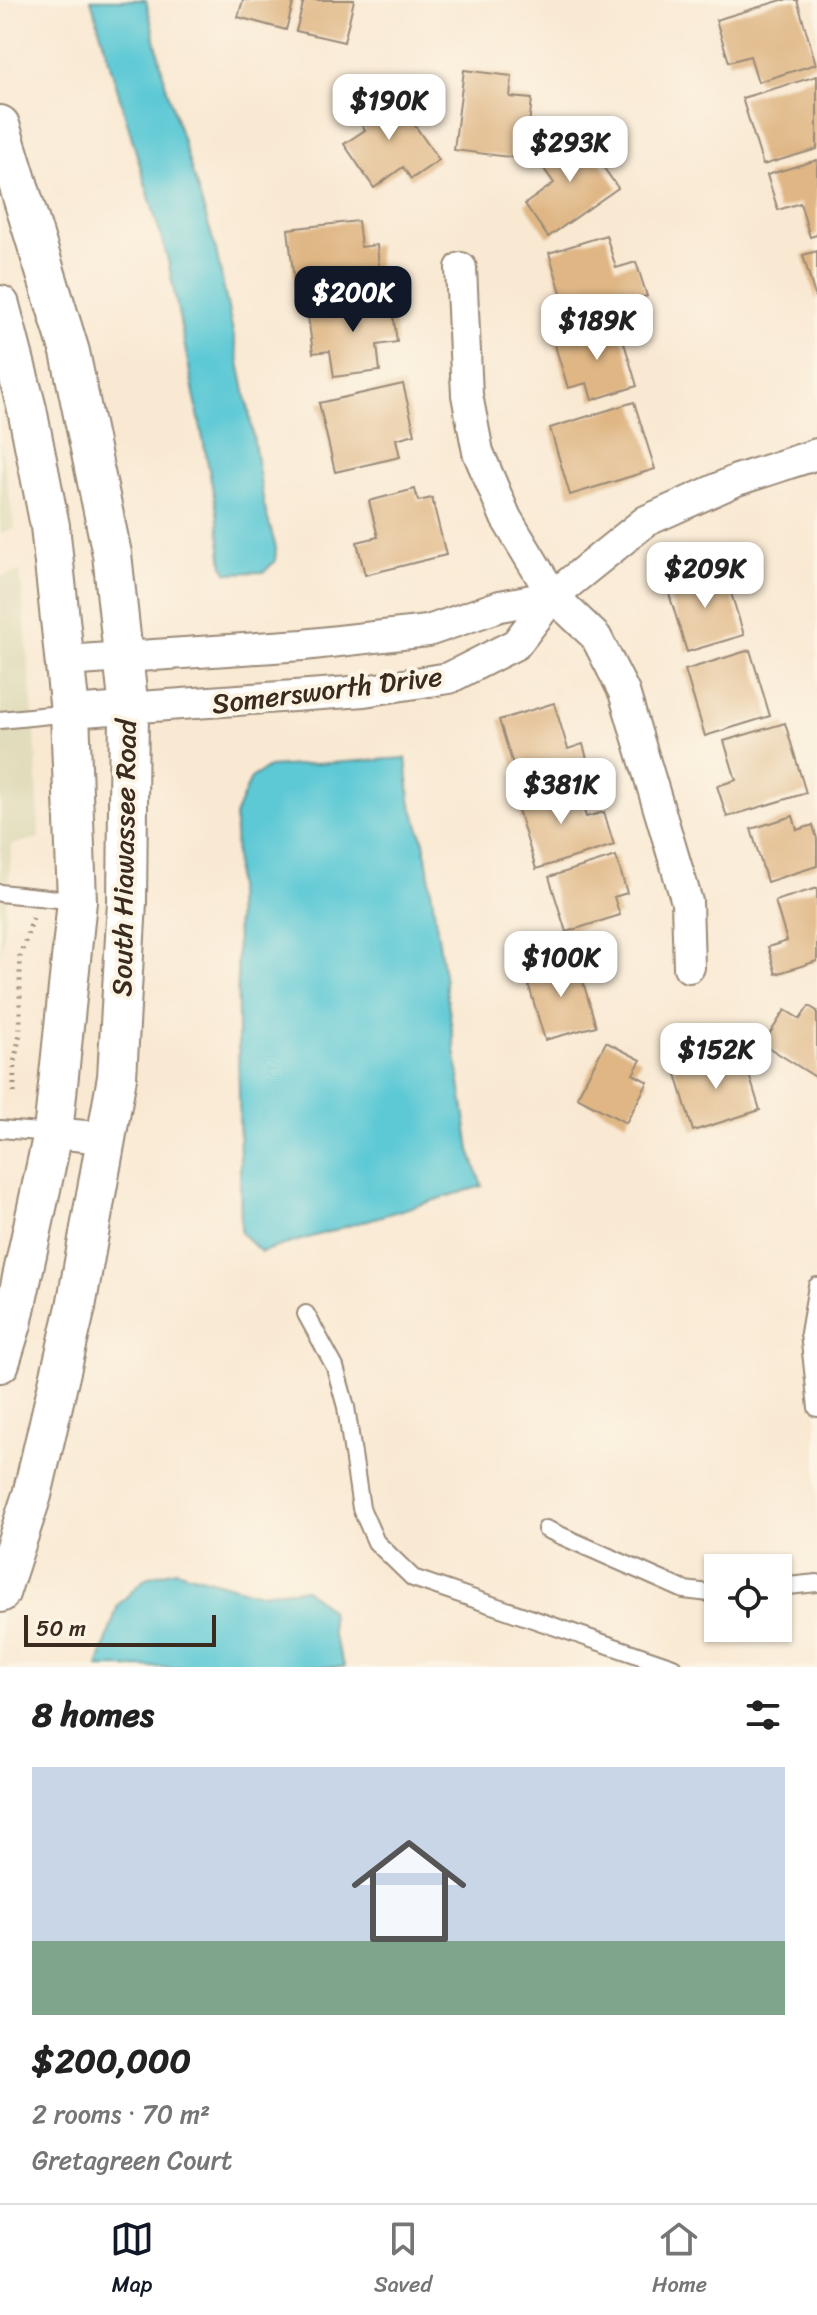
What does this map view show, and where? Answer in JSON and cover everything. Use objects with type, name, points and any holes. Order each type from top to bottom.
[{"type":"street","name":"South Hiawassee Road","points":[[0,125],[70,352],[112,554],[129,710],[127,902],[117,1077],[69,1336],[32,1495],[0,1593]]},
{"type":"street","points":[[461,268],[467,395],[478,452],[506,518],[553,596],[596,637],[624,692],[687,902],[689,967]]},
{"type":"street","name":"South Hiawassee Road","points":[[0,305],[27,409],[50,526],[70,712],[77,901],[53,1133],[12,1324],[0,1363]]},
{"type":"street","name":"Somersworth Drive","points":[[70,712],[364,691],[449,678],[516,644],[553,596],[646,521],[737,480],[817,454]]},
{"type":"street","name":"Somersworth Drive","points":[[65,661],[303,645],[428,631],[500,606],[553,596]]},
{"type":"street","points":[[53,1133],[106,1138]]},
{"type":"lane","points":[[0,720],[70,712]]},
{"type":"lane","points":[[0,893],[77,901]]},
{"type":"lane","points":[[0,1129],[53,1133]]},
{"type":"lane","points":[[817,1286],[809,1333],[817,1408]]},
{"type":"lane","points":[[306,1314],[335,1367],[346,1407],[361,1508],[376,1542],[413,1578],[673,1667]]},
{"type":"lane","points":[[546,1529],[684,1590],[704,1592]]},
{"type":"lane","points":[[792,1586],[817,1583]]},
{"type":"path","points":[[14,1093],[14,1064],[20,1033],[20,956],[33,918]]},
{"type":"shaded area","points":[[0,442],[15,528],[0,533]]},
{"type":"shaded area","points":[[20,571],[36,747],[39,838],[12,845],[0,964],[0,577]]},
{"type":"water","points":[[91,0],[146,0],[166,86],[216,250],[249,411],[264,505],[276,548],[275,561],[264,572],[228,573],[223,566],[217,511],[168,260]]},
{"type":"water","points":[[406,758],[410,800],[424,842],[470,1150],[482,1186],[261,1252],[241,1233],[235,816],[251,778],[269,767]]},
{"type":"water","points":[[175,1570],[256,1593],[305,1589],[330,1610],[332,1634],[345,1667],[98,1667],[118,1605],[146,1578]]},
{"type":"building","points":[[243,0],[294,0],[286,30],[238,17]]},
{"type":"building","points":[[304,0],[354,0],[344,42],[296,31]]},
{"type":"building","points":[[782,0],[797,0],[816,64],[758,82],[750,56],[729,62],[716,20]]},
{"type":"building","points":[[464,70],[512,76],[510,97],[532,99],[525,159],[454,150]]},
{"type":"building","points":[[817,76],[817,149],[763,165],[742,98]]},
{"type":"building","points":[[390,90],[439,160],[411,179],[403,167],[374,188],[344,144],[365,130],[354,115]]},
{"type":"building","points":[[578,131],[618,188],[548,237],[525,204],[554,183],[537,159]]},
{"type":"building","points":[[817,160],[817,235],[810,237],[800,203],[778,210],[767,175]]},
{"type":"building","points":[[358,221],[361,247],[377,245],[381,289],[296,298],[288,229]]},
{"type":"building","points":[[606,235],[616,268],[636,262],[647,296],[569,319],[549,253]]},
{"type":"building","points":[[817,251],[817,299],[816,299],[803,255]]},
{"type":"building","points":[[391,297],[397,342],[377,345],[380,371],[334,377],[330,351],[313,353],[307,309]]},
{"type":"building","points":[[618,323],[637,386],[592,400],[587,383],[568,388],[554,342]]},
{"type":"building","points":[[403,384],[415,434],[396,439],[400,457],[335,472],[319,403]]},
{"type":"building","points":[[634,402],[655,469],[570,495],[550,428]]},
{"type":"building","points":[[415,489],[418,501],[432,498],[446,555],[365,575],[357,542],[378,537],[369,501]]},
{"type":"building","points":[[723,567],[744,635],[687,652],[666,584]]},
{"type":"building","points":[[750,650],[770,716],[705,736],[685,670]]},
{"type":"building","points":[[554,703],[568,749],[583,744],[589,766],[520,787],[499,720]]},
{"type":"building","points":[[785,723],[806,793],[727,817],[717,786],[736,780],[724,741]]},
{"type":"building","points":[[575,782],[586,817],[604,812],[614,845],[536,869],[515,800]]},
{"type":"building","points":[[793,816],[797,830],[813,825],[817,839],[817,866],[767,882],[751,829]]},
{"type":"building","points":[[616,856],[627,893],[614,897],[620,915],[566,932],[549,877]]},
{"type":"building","points":[[817,888],[817,961],[776,974],[768,947],[787,941],[775,901]]},
{"type":"building","points":[[576,958],[596,1026],[545,1040],[525,973]]},
{"type":"building","points":[[809,1006],[817,1011],[817,1078],[763,1044],[785,1010],[800,1019]]},
{"type":"building","points":[[606,1042],[641,1060],[633,1074],[648,1082],[626,1123],[577,1097]]},
{"type":"building","points":[[701,1055],[704,1066],[743,1055],[760,1110],[693,1131],[673,1064]]}]
